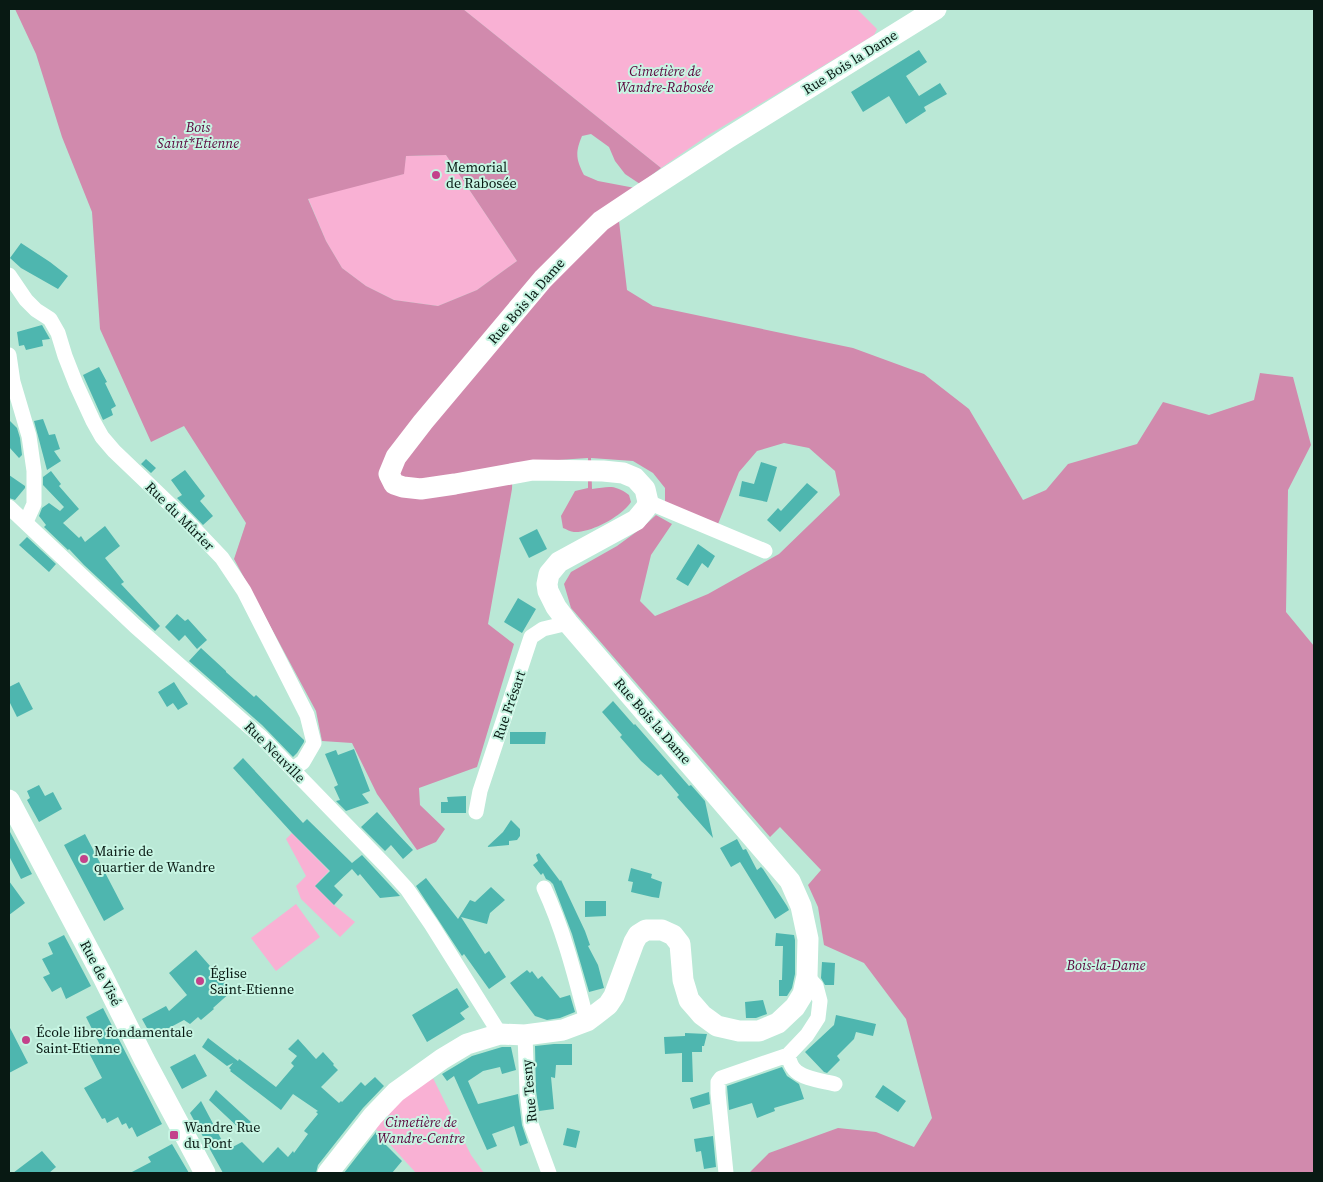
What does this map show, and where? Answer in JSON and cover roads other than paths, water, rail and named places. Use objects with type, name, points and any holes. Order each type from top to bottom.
[{"type":"street","name":"Rue Bois la Dame","points":[[328,1173],[372,1116],[396,1092],[442,1059],[467,1044],[500,1034],[525,1035],[563,1030],[587,1021],[608,1004],[614,996],[634,942],[638,935],[646,930],[662,930],[673,935],[680,944],[683,980],[689,1000],[702,1015],[717,1026],[739,1031],[759,1031],[778,1023],[795,1007],[802,994],[808,976],[808,939],[801,906],[790,881],[568,623],[556,607],[548,591],[549,574],[559,562],[636,520],[646,508],[648,502],[645,489],[636,478],[623,473],[603,470],[533,470],[421,489],[394,484],[389,474],[401,450],[537,287],[602,221],[720,143],[936,9]]},
{"type":"street","name":"Rue du Mûrier","points":[[9,275],[26,300],[36,310],[50,319],[58,333],[76,384],[102,437],[222,558],[244,591],[307,715],[314,743],[303,762],[293,769]]},
{"type":"street","points":[[9,355],[13,382],[29,436],[34,471],[34,504],[26,522]]},
{"type":"street","points":[[648,502],[765,551]]},
{"type":"street","name":"Rue Neuville","points":[[9,507],[135,626],[242,719],[293,769],[408,890],[500,1034]]},
{"type":"street","name":"Rue Frésart","points":[[476,812],[480,791],[531,637],[543,629],[568,623]]},
{"type":"street","name":"Rue de Visé","points":[[9,800],[205,1173]]},
{"type":"street","points":[[544,888],[562,931],[587,1021]]},
{"type":"street","name":"Rue Bois la Dame","points":[[726,1173],[718,1082],[720,1078],[788,1055],[807,1035],[818,1018],[820,1001],[816,986],[808,976]]},
{"type":"street","name":"Rue Tesny","points":[[525,1035],[526,1092],[530,1124],[548,1173]]},
{"type":"street","points":[[788,1055],[793,1069],[799,1074],[835,1084]]},
{"type":"place","name":"Memorial de Rabosée","points":[[436,175]]},
{"type":"place","name":"Mairie de quartier de Wandre","points":[[84,859]]},
{"type":"place","name":"Église Saint-Etienne","points":[[200,981]]},
{"type":"place","name":"École libre fondamentale Saint-Etienne","points":[[26,1040]]},
{"type":"place","name":"Wandre Rue du Pont","points":[[174,1135]]},
{"type":"park label","name":"Cimetière de Wandre-Rabosée","points":[[665,79]]},
{"type":"park label","name":"Bois Saint*Etienne","points":[[198,136]]},
{"type":"park label","name":"Bois-la-Dame","points":[[1106,965]]},
{"type":"park label","name":"Cimetière de Wandre-Centre","points":[[421,1130]]}]
